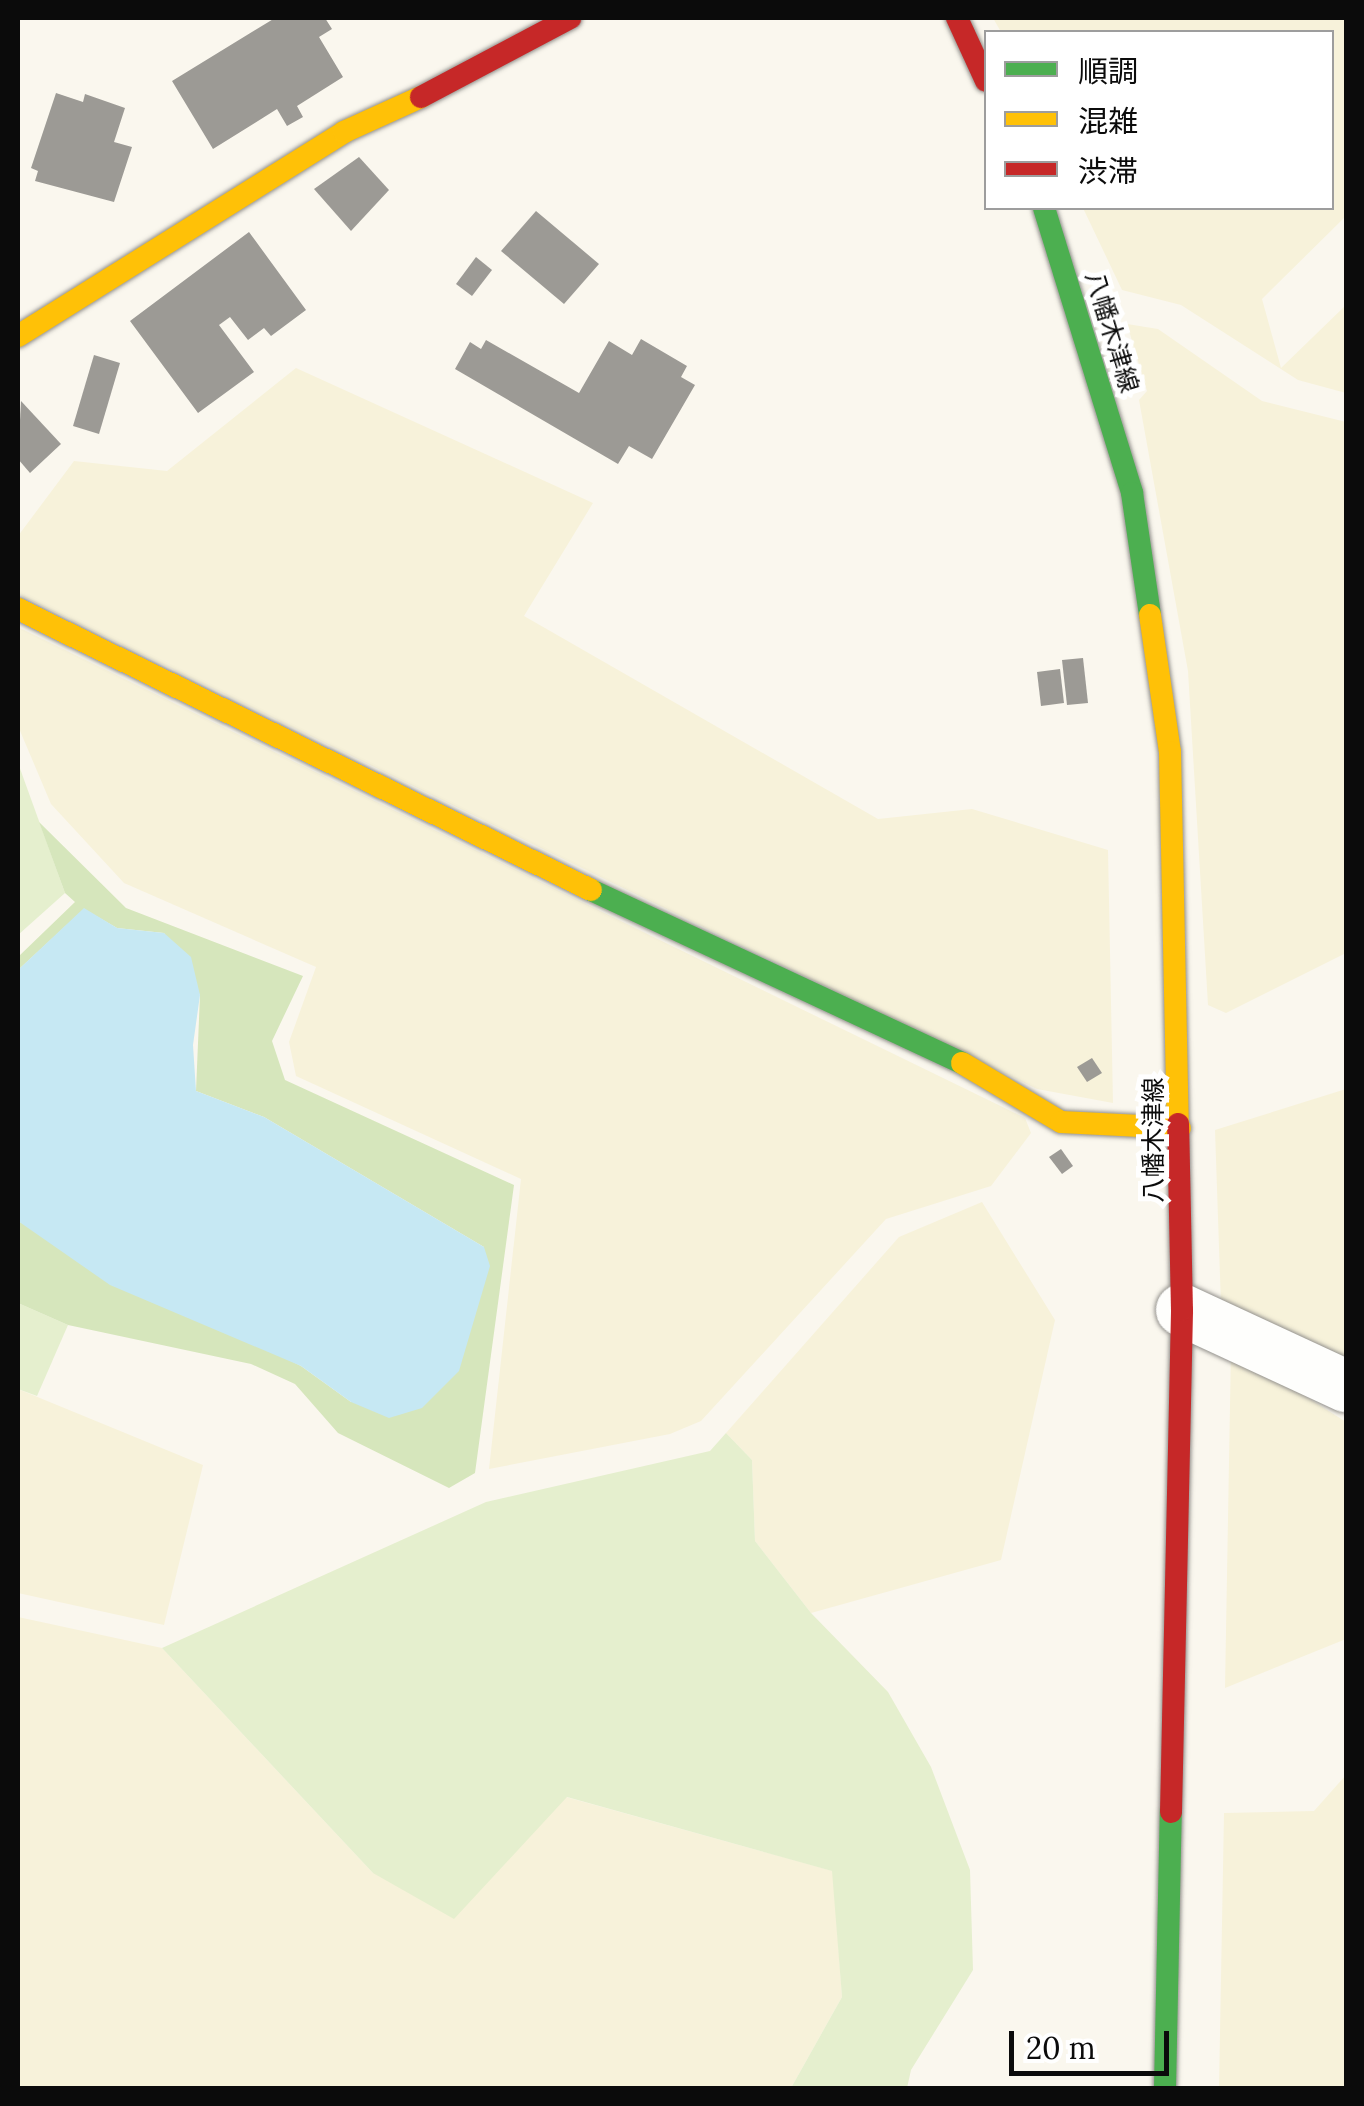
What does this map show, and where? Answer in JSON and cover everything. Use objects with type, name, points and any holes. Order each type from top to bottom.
[{"type":"main road","points":[[18,336],[344,132],[490,66],[570,18]]},
{"type":"main road","points":[[957,18],[984,77]]},
{"type":"main road","name":"八幡木津線","points":[[1045,210],[1132,493],[1170,752],[1182,1310],[1165,2088]]},
{"type":"main road","points":[[18,609],[686,936],[954,1058],[1061,1122],[1180,1128]]},
{"type":"street","points":[[1182,1310],[1346,1386]]},
{"type":"shaded area","points":[[993,18],[1346,18],[1346,216],[1262,299],[1281,368],[1346,305],[1346,393],[1298,380],[1181,305],[1122,290],[1084,210],[1334,210],[1334,30],[1000,30]]},
{"type":"shaded area","points":[[1127,324],[1158,329],[1262,401],[1346,422],[1346,953],[1226,1013],[1208,1005],[1188,671],[1139,400],[1147,391]]},
{"type":"shaded area","points":[[296,368],[593,503],[524,616],[878,819],[972,809],[1108,850],[1113,1103],[1037,1089],[18,594],[18,536],[74,461],[167,471]]},
{"type":"shaded area","points":[[18,627],[1025,1118],[1031,1133],[991,1186],[886,1219],[701,1421],[670,1434],[489,1469],[521,1179],[296,1076],[289,1042],[316,967],[124,883],[51,804],[18,726]]},
{"type":"shaded area","points":[[1346,1089],[1346,1383],[1221,1305],[1215,1130]]},
{"type":"shaded area","points":[[982,1202],[1055,1320],[1001,1560],[811,1613],[755,1541],[752,1460],[726,1433],[899,1237]]},
{"type":"shaded area","points":[[1231,1349],[1346,1422],[1346,1639],[1225,1688]]},
{"type":"shaded area","points":[[18,1389],[203,1465],[164,1625],[18,1593]]},
{"type":"shaded area","points":[[18,1617],[162,1648],[373,1873],[566,1797],[833,1871],[842,1997],[791,2088],[18,2088]]},
{"type":"shaded area","points":[[1346,1775],[1346,2088],[1219,2088],[1224,1813],[1314,1811]]},
{"type":"green space","points":[[18,763],[65,893],[18,935]]},
{"type":"green space","points":[[39,822],[126,908],[303,976],[272,1041],[285,1080],[514,1185],[475,1473],[449,1488],[338,1433],[295,1384],[251,1364],[68,1325],[18,1303],[18,1221],[301,1366],[351,1402],[484,1247],[264,1117],[196,1091],[200,995],[164,933],[117,928],[84,909],[18,970],[18,957],[75,902],[65,893]]},
{"type":"green space","points":[[18,1303],[68,1325],[37,1396],[18,1389]]},
{"type":"green space","points":[[726,1433],[752,1460],[755,1541],[811,1613],[888,1692],[931,1767],[970,1870],[973,1970],[911,2070],[907,2088],[791,2088],[842,1997],[832,1871],[567,1797],[454,1919],[373,1873],[162,1648],[486,1502],[710,1451]]},
{"type":"water","points":[[84,908],[117,928],[164,933],[191,957],[200,995],[193,1045],[196,1091],[264,1117],[484,1247],[490,1266],[459,1371],[422,1408],[389,1418],[351,1402],[301,1366],[110,1285],[18,1221],[18,970]]},
{"type":"building","points":[[275,18],[325,18],[332,29],[319,37],[343,77],[297,106],[303,117],[287,126],[277,109],[213,149],[172,81]]},
{"type":"building","points":[[56,93],[83,102],[85,94],[125,108],[114,142],[132,147],[114,202],[35,181],[38,171],[31,168]]},
{"type":"building","points":[[359,157],[389,190],[351,231],[314,189]]},
{"type":"building","points":[[536,211],[599,264],[564,304],[501,251]]},
{"type":"building","points":[[249,232],[306,310],[271,336],[264,328],[248,340],[230,317],[219,325],[254,372],[198,413],[130,321]]},
{"type":"building","points":[[476,257],[492,270],[472,296],[456,284]]},
{"type":"building","points":[[641,339],[687,366],[681,377],[695,385],[652,459],[629,446],[618,464],[455,369],[470,342],[481,349],[486,340],[579,393],[609,341],[632,355]]},
{"type":"building","points":[[94,355],[120,363],[99,434],[73,426]]},
{"type":"building","points":[[21,401],[61,444],[30,473],[18,459]]},
{"type":"building","points":[[1083,658],[1088,703],[1067,705],[1062,660]]},
{"type":"building","points":[[1060,669],[1064,703],[1041,706],[1037,672]]},
{"type":"building","points":[[1092,1058],[1102,1073],[1087,1082],[1077,1067]]},
{"type":"building","points":[[1061,1149],[1073,1166],[1062,1174],[1049,1157]]},
{"type":"traffic: fast","points":[[1045,210],[1132,493],[1150,615]]},
{"type":"traffic: fast","points":[[591,890],[962,1063]]},
{"type":"traffic: fast","points":[[1165,2088],[1171,1812]]},
{"type":"traffic: slow","points":[[18,336],[344,132],[421,97]]},
{"type":"traffic: slow","points":[[18,609],[591,890]]},
{"type":"traffic: slow","points":[[1150,615],[1170,752],[1178,1124]]},
{"type":"traffic: slow","points":[[962,1063],[1061,1122],[1180,1128]]},
{"type":"traffic: jam","points":[[421,97],[570,18]]},
{"type":"traffic: jam","points":[[957,18],[984,77]]},
{"type":"traffic: jam","points":[[1171,1812],[1182,1310],[1178,1124]]}]
